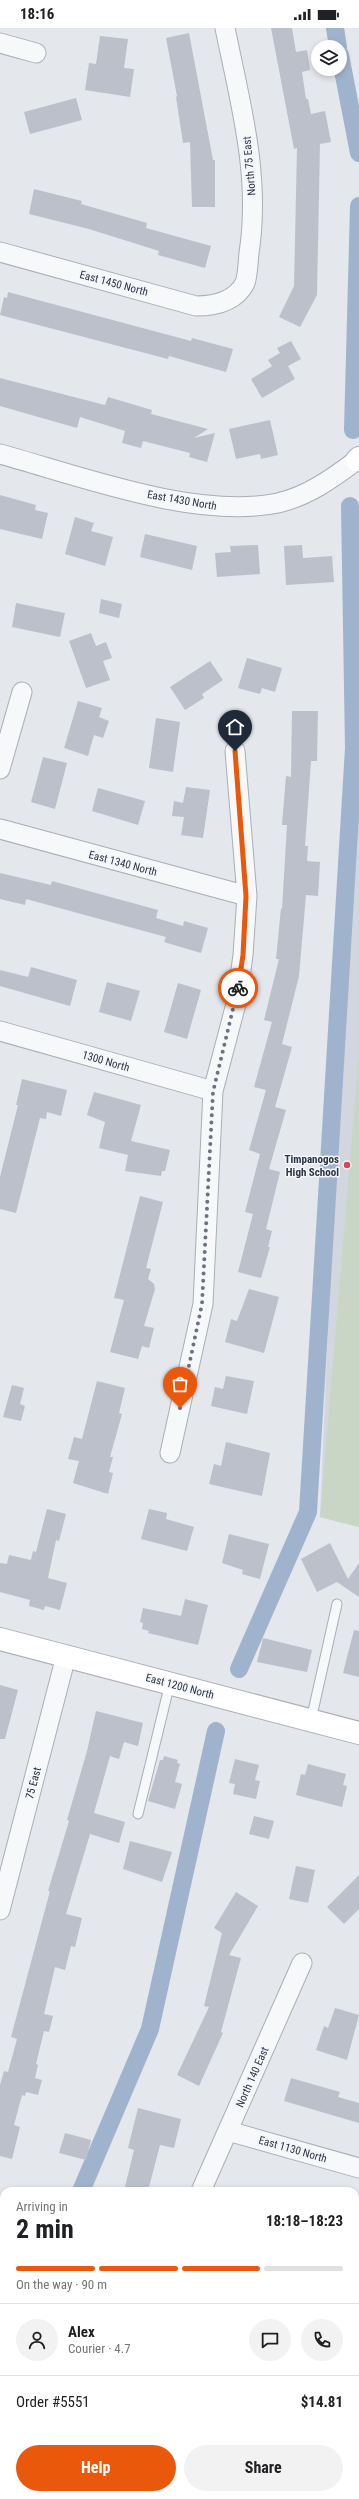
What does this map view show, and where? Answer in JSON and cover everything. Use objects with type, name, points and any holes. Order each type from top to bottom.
[{"type":"street","name":"North 75 East","points":[[224,28],[250,147],[252,189],[252,235],[245,282],[229,300]]},
{"type":"street","points":[[0,43],[36,53]]},
{"type":"street","name":"East 1450 North","points":[[0,252],[196,306],[213,306],[229,300]]},
{"type":"street","name":"East 1430 North","points":[[0,454],[146,494],[213,507],[251,507],[279,503],[310,491],[358,459]]},
{"type":"street","points":[[0,769],[22,692]]},
{"type":"street","points":[[170,1453],[202,1304],[213,1092],[236,1000],[243,955],[246,896],[235,751]]},
{"type":"street","name":"East 1340 North","points":[[0,829],[246,896]]},
{"type":"street","name":"1300 North","points":[[0,1031],[213,1092]]},
{"type":"street","name":"East 1200 North","points":[[0,1639],[359,1733]]},
{"type":"street","name":"75 East","points":[[0,1910],[66,1656]]},
{"type":"street","name":"North 140 East","points":[[203,2187],[302,1963]]},
{"type":"street","name":"East 1130 North","points":[[228,2131],[359,2168]]},
{"type":"lane","points":[[312,1720],[337,1604]]},
{"type":"lane","points":[[138,1814],[170,1683]]},
{"type":"shaded area","name":"Timpanogos High School","points":[[354,717],[359,717],[359,1527],[320,1517]]},
{"type":"green space","points":[[359,1054],[359,1527],[320,1517]]},
{"type":"building","points":[[271,28],[292,28],[296,52],[307,50],[310,70],[302,72],[306,99],[308,99],[311,114],[325,111],[331,142],[320,144],[317,295],[300,327],[279,317],[294,286],[297,148],[294,149]]},
{"type":"building","points":[[189,33],[213,160],[215,160],[215,207],[192,207],[190,142],[183,143],[177,96],[166,38]]},
{"type":"building","points":[[100,36],[128,39],[124,68],[134,69],[130,97],[85,90],[89,63],[96,64]]},
{"type":"building","points":[[76,98],[82,120],[30,134],[24,112]]},
{"type":"building","points":[[34,189],[82,201],[81,204],[147,223],[146,228],[211,246],[205,268],[158,255],[159,251],[89,229],[29,214]]},
{"type":"building","points":[[8,292],[191,341],[192,338],[233,349],[226,372],[169,356],[168,359],[0,315],[4,297],[7,298]]},
{"type":"building","points":[[291,341],[301,359],[288,366],[295,379],[262,398],[251,379],[272,366],[268,360],[280,353],[277,348]]},
{"type":"building","points":[[0,378],[105,405],[108,397],[152,410],[151,414],[208,429],[194,438],[215,433],[207,462],[189,457],[190,453],[143,441],[141,448],[122,443],[125,431],[80,417],[77,428],[0,406]]},
{"type":"building","points":[[270,420],[278,455],[261,459],[260,454],[236,459],[229,429]]},
{"type":"building","points":[[0,495],[36,505],[35,510],[48,513],[42,539],[0,529]]},
{"type":"building","points":[[75,517],[94,523],[91,531],[113,537],[105,566],[65,554]]},
{"type":"building","points":[[145,534],[197,546],[192,570],[140,557]]},
{"type":"building","points":[[258,545],[260,574],[217,577],[215,553],[231,552],[230,546]]},
{"type":"building","points":[[302,545],[303,558],[332,556],[334,582],[286,585],[284,546]]},
{"type":"building","points":[[101,599],[122,604],[119,618],[99,613]]},
{"type":"building","points":[[16,603],[65,613],[60,637],[12,627]]},
{"type":"building","points":[[91,633],[96,646],[106,642],[112,658],[103,661],[110,680],[86,688],[69,641]]},
{"type":"building","points":[[247,658],[282,668],[275,692],[262,688],[260,694],[238,688]]},
{"type":"building","points":[[210,661],[223,680],[202,694],[204,698],[185,710],[170,687]]},
{"type":"building","points":[[78,701],[102,708],[99,717],[109,721],[103,738],[94,735],[88,756],[64,748]]},
{"type":"building","points":[[292,711],[318,711],[317,761],[311,761],[305,846],[308,846],[307,861],[320,862],[318,896],[306,895],[299,976],[282,1044],[292,1047],[275,1107],[286,1110],[269,1169],[280,1172],[266,1229],[272,1231],[268,1247],[270,1247],[261,1278],[238,1272],[253,1214],[245,1212],[260,1154],[249,1150],[266,1090],[254,1087],[272,1022],[264,1020],[279,959],[276,959],[281,908],[282,909],[287,825],[282,825],[286,776],[291,777]]},
{"type":"building","points":[[156,718],[180,722],[173,772],[149,768]]},
{"type":"building","points":[[43,757],[67,763],[55,809],[31,802]]},
{"type":"building","points":[[186,787],[210,790],[203,838],[181,835],[184,817],[172,816],[174,801],[183,803]]},
{"type":"building","points":[[98,788],[145,801],[138,825],[92,811]]},
{"type":"building","points":[[0,873],[51,885],[52,881],[158,910],[156,918],[183,926],[184,921],[208,928],[201,953],[164,942],[166,937],[26,899],[25,905],[0,899]]},
{"type":"building","points":[[31,967],[77,980],[70,1006],[0,986],[0,970],[28,977]]},
{"type":"building","points":[[107,982],[140,991],[131,1021],[99,1012]]},
{"type":"building","points":[[178,983],[201,990],[187,1039],[164,1032]]},
{"type":"building","points":[[22,1079],[67,1090],[61,1116],[47,1112],[46,1119],[40,1118],[16,1213],[0,1209],[0,1177],[18,1105],[16,1105]]},
{"type":"building","points":[[94,1092],[141,1105],[131,1141],[170,1150],[165,1171],[162,1171],[161,1176],[125,1171],[128,1155],[99,1148],[105,1122],[87,1115]]},
{"type":"building","points":[[140,1196],[163,1202],[146,1268],[151,1269],[148,1279],[154,1284],[155,1289],[144,1326],[154,1328],[149,1348],[142,1346],[138,1359],[110,1352],[124,1300],[114,1298]]},
{"type":"building","points":[[249,1289],[279,1297],[264,1353],[225,1342],[231,1319],[237,1321]]},
{"type":"building","points":[[226,1376],[254,1381],[247,1414],[211,1406],[215,1387],[223,1389]]},
{"type":"building","points":[[97,1381],[125,1388],[119,1413],[122,1414],[110,1457],[113,1457],[109,1472],[113,1473],[108,1494],[73,1483],[79,1461],[68,1459],[74,1437],[82,1439]]},
{"type":"building","points":[[12,1385],[24,1388],[20,1404],[25,1406],[21,1421],[3,1417]]},
{"type":"building","points":[[226,1442],[270,1453],[262,1496],[209,1484],[214,1464],[221,1466]]},
{"type":"building","points":[[47,1509],[66,1514],[59,1541],[56,1540],[48,1578],[67,1583],[60,1610],[45,1606],[44,1610],[29,1606],[30,1600],[0,1592],[0,1563],[7,1564],[9,1555],[31,1560],[33,1551],[36,1552]]},
{"type":"building","points":[[149,1509],[167,1513],[166,1519],[194,1527],[187,1551],[141,1539]]},
{"type":"building","points":[[229,1534],[269,1544],[260,1579],[242,1574],[243,1570],[222,1563]]},
{"type":"building","points":[[330,1543],[348,1579],[359,1563],[359,1597],[337,1582],[317,1592],[301,1559]]},
{"type":"building","points":[[185,1599],[208,1605],[198,1645],[148,1633],[149,1631],[142,1629],[143,1623],[140,1622],[143,1608],[181,1616]]},
{"type":"building","points":[[354,1630],[359,1631],[359,1677],[343,1673]]},
{"type":"building","points":[[263,1638],[312,1650],[307,1672],[257,1662]]},
{"type":"building","points":[[0,1685],[18,1690],[5,1739],[0,1739]]},
{"type":"building","points":[[96,1711],[143,1723],[138,1746],[124,1742],[119,1759],[110,1756],[94,1813],[125,1822],[119,1843],[90,1834],[66,1914],[82,1918],[75,1947],[71,1946],[65,1970],[55,1967],[44,2014],[53,2016],[49,2032],[44,2031],[36,2064],[38,2065],[35,2078],[42,2080],[38,2095],[26,2092],[25,2096],[22,2095],[14,2125],[20,2127],[12,2159],[0,2156],[0,2085],[4,2071],[8,2072],[17,2039],[11,2037],[50,1891],[48,1891],[69,1821],[67,1820],[87,1751]]},
{"type":"building","points":[[164,1756],[178,1760],[177,1763],[180,1764],[175,1782],[182,1784],[175,1809],[148,1801],[160,1760],[163,1760]]},
{"type":"building","points":[[235,1759],[259,1765],[255,1780],[260,1781],[256,1799],[233,1794],[235,1784],[229,1783]]},
{"type":"building","points":[[308,1764],[346,1774],[343,1785],[347,1786],[342,1807],[296,1795],[301,1774],[305,1775]]},
{"type":"building","points":[[254,1816],[274,1821],[269,1839],[249,1834]]},
{"type":"building","points":[[130,1841],[172,1852],[162,1882],[123,1869]]},
{"type":"building","points":[[296,1866],[315,1870],[308,1903],[289,1899]]},
{"type":"building","points":[[359,1875],[359,1909],[344,1924],[327,1907]]},
{"type":"building","points":[[236,1892],[258,1906],[229,1955],[241,1958],[221,2032],[223,2033],[199,2086],[177,2075],[209,2007],[204,2006],[222,1933],[214,1928]]},
{"type":"building","points":[[335,2008],[359,2015],[347,2060],[316,2050],[324,2026],[328,2028]]},
{"type":"building","points":[[291,2078],[340,2092],[338,2097],[359,2103],[359,2123],[284,2101]]},
{"type":"building","points":[[138,2108],[181,2119],[174,2148],[160,2145],[149,2187],[125,2187],[134,2150],[128,2148]]},
{"type":"building","points":[[65,2133],[91,2140],[86,2160],[59,2153]]},
{"type":"waterway","points":[[335,28],[337,40]]},
{"type":"waterway","points":[[344,76],[359,153]]},
{"type":"waterway","points":[[353,430],[359,206]]},
{"type":"waterway","points":[[239,1669],[308,1512],[354,748],[350,506]]},
{"type":"waterway","points":[[83,2187],[150,2029],[216,1731]]},
{"type":"way so far","points":[[180,1408],[202,1304],[213,1092],[238,988]]},
{"type":"place","name":"Timpanogos High School","points":[[347,1165]]},
{"type":"route","points":[[235,751],[246,896],[243,955],[238,988]]}]
